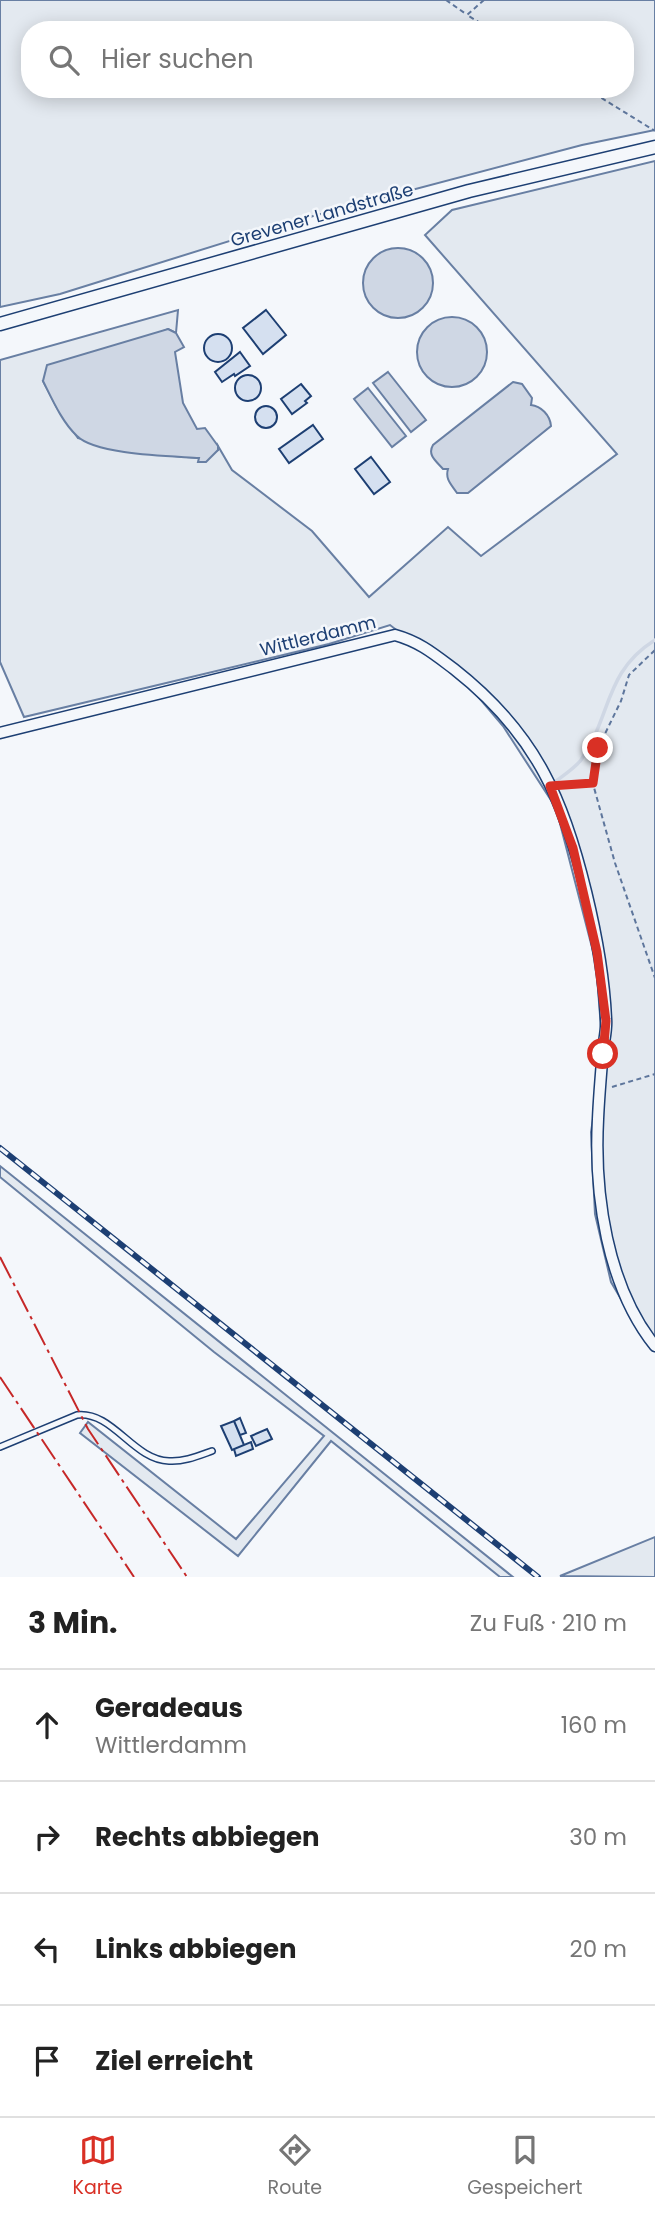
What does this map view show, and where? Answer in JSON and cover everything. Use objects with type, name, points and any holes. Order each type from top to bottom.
[{"type":"street","name":"Grevener Landstraße","points":[[0,324],[469,191],[655,147]]},
{"type":"street","name":"Wittlerdamm","points":[[0,733],[395,635],[415,641],[476,686],[505,715],[545,773],[573,848],[597,952],[606,1021],[597,1154],[604,1222],[623,1294],[655,1346]]},
{"type":"lane","points":[[0,1447],[77,1415],[88,1414],[148,1455],[166,1461],[186,1460],[212,1451]]},
{"type":"path","points":[[446,0],[477,21]]},
{"type":"path","points":[[467,15],[485,0]]},
{"type":"path","points":[[602,98],[655,131]]},
{"type":"path","points":[[655,650],[629,675],[621,701],[598,748],[593,783],[615,863],[655,978]]},
{"type":"path","points":[[550,786],[593,783]]},
{"type":"path","points":[[601,1090],[655,1074]]},
{"type":"shaded area","points":[[0,0],[655,0],[655,130],[582,145],[287,223],[60,294],[0,307]]},
{"type":"shaded area","points":[[655,161],[655,1350],[641,1333],[611,1282],[595,1214],[591,1132],[603,1054],[596,963],[556,808],[503,726],[469,686],[390,625],[329,644],[24,717],[0,662],[0,360],[178,310],[176,333],[168,329],[43,381],[57,408],[78,438],[173,456],[199,458],[218,450],[218,446],[232,470],[312,531],[369,597],[448,527],[481,556],[617,454],[425,235],[452,210]]},
{"type":"shaded area","points":[[398,248],[417,254],[427,264],[433,283],[427,302],[417,312],[398,318],[379,312],[369,302],[363,283],[369,264],[379,254]]},
{"type":"shaded area","points":[[452,317],[477,327],[487,352],[477,377],[452,387],[427,377],[417,352],[427,327]]},
{"type":"shaded area","points":[[168,329],[176,333],[184,347],[175,352],[183,403],[197,429],[205,428],[218,450],[206,462],[198,462],[199,458],[117,451],[100,447],[77,436],[62,417],[43,381],[47,365]]},
{"type":"shaded area","points":[[388,372],[426,420],[411,432],[373,383]]},
{"type":"shaded area","points":[[513,382],[522,384],[532,398],[531,405],[544,412],[551,426],[468,493],[457,493],[448,479],[448,469],[443,469],[432,455],[433,445]]},
{"type":"shaded area","points":[[368,388],[406,436],[392,447],[354,399]]},
{"type":"shaded area","points":[[0,1166],[513,1577],[500,1577],[331,1441],[238,1556],[80,1433],[88,1422],[236,1539],[324,1436],[214,1352],[0,1177]]},
{"type":"shaded area","points":[[655,1537],[655,1577],[560,1576]]},
{"type":"building","points":[[266,310],[286,335],[263,354],[243,328]]},
{"type":"building","points":[[218,334],[228,338],[232,348],[228,358],[218,362],[208,358],[204,348],[208,338]]},
{"type":"building","points":[[240,352],[250,366],[222,382],[215,372]]},
{"type":"building","points":[[248,375],[257,379],[261,388],[257,397],[248,401],[239,397],[235,388],[239,379]]},
{"type":"building","points":[[301,384],[311,396],[305,401],[307,403],[292,414],[281,399]]},
{"type":"building","points":[[266,406],[274,409],[277,417],[274,425],[266,428],[258,425],[255,417],[258,409]]},
{"type":"building","points":[[313,425],[323,439],[289,463],[279,449]]},
{"type":"building","points":[[371,457],[390,482],[374,494],[355,469]]},
{"type":"building","points":[[240,1418],[246,1433],[240,1435],[234,1421]]},
{"type":"building","points":[[234,1421],[244,1445],[232,1450],[221,1426]]},
{"type":"building","points":[[267,1429],[272,1439],[256,1446],[251,1436]]},
{"type":"building","points":[[251,1442],[253,1449],[236,1456],[234,1449]]},
{"type":"waterway","points":[[552,784],[581,760],[591,743],[617,680],[638,652],[655,640]]},
{"type":"railway","points":[[0,1148],[538,1577]]},
{"type":"power","points":[[0,1257],[88,1429],[187,1577]]},
{"type":"power","points":[[0,1377],[134,1577]]},
{"type":"route","points":[[598,748],[593,783],[550,786],[573,848],[591,919],[603,985],[606,1021],[603,1054]]}]
